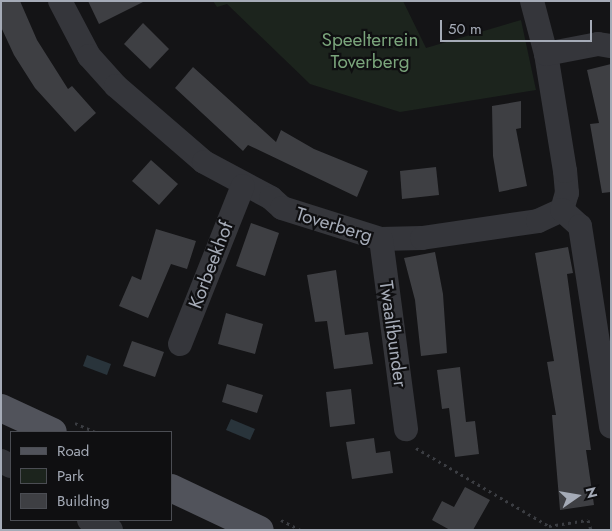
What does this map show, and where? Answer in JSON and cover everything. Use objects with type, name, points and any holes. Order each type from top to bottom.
[{"type":"main road","points":[[1,408],[51,431]]},
{"type":"main road","points":[[172,488],[260,530]]},
{"type":"street","name":"Toverberg","points":[[60,1],[90,56],[116,86],[204,162],[243,186],[271,198],[282,208],[381,239],[422,238],[538,221],[562,210]]},
{"type":"street","points":[[532,1],[546,54],[565,171],[566,202],[562,210],[580,226],[611,426]]},
{"type":"street","points":[[546,54],[607,41]]},
{"type":"street","name":"Korbeekhof","points":[[180,344],[243,186]]},
{"type":"street","name":"Twaalfbunder","points":[[381,239],[406,429]]},
{"type":"path","points":[[406,429],[414,447],[549,526],[588,520],[590,530]]},
{"type":"green space","name":"Speelterrein Toverberg","points":[[213,1],[403,1],[426,48],[521,20],[536,90],[400,112],[310,84],[227,4],[217,7]]},
{"type":"shaded area","points":[[87,355],[111,364],[107,375],[83,366]]},
{"type":"shaded area","points":[[231,419],[255,429],[250,440],[226,430]]},
{"type":"building","points":[[1,1],[20,1],[37,40],[68,89],[72,86],[96,113],[75,132],[35,88],[14,55],[1,27]]},
{"type":"building","points":[[88,1],[145,1],[99,24]]},
{"type":"building","points":[[143,23],[169,49],[150,69],[124,44]]},
{"type":"building","points":[[611,64],[611,192],[602,193],[590,124],[599,123],[587,70]]},
{"type":"building","points":[[193,67],[276,142],[281,130],[314,149],[368,171],[357,197],[248,145],[243,151],[175,88]]},
{"type":"building","points":[[521,101],[521,128],[516,129],[527,186],[499,192],[493,156],[492,106]]},
{"type":"building","points":[[151,160],[178,184],[159,205],[132,181]]},
{"type":"building","points":[[436,167],[439,195],[402,199],[400,171]]},
{"type":"building","points":[[251,223],[279,233],[265,276],[236,266]]},
{"type":"building","points":[[156,229],[196,241],[187,269],[171,264],[148,318],[119,306],[132,276],[141,280]]},
{"type":"building","points":[[568,247],[573,273],[567,274],[591,450],[586,450],[594,505],[560,510],[552,415],[556,415],[547,362],[554,361],[535,253]]},
{"type":"building","points":[[435,252],[443,294],[447,353],[421,356],[415,300],[404,258]]},
{"type":"building","points":[[336,270],[345,335],[368,332],[373,364],[334,369],[327,321],[315,322],[307,275]]},
{"type":"building","points":[[226,313],[263,324],[255,354],[218,344]]},
{"type":"building","points":[[132,341],[164,352],[155,377],[123,366]]},
{"type":"building","points":[[460,367],[466,422],[475,421],[479,454],[455,457],[449,408],[442,409],[437,370]]},
{"type":"building","points":[[227,384],[263,395],[257,413],[222,402]]},
{"type":"building","points":[[351,389],[355,424],[330,427],[326,392]]},
{"type":"building","points":[[374,438],[376,453],[390,451],[393,473],[352,479],[346,442]]},
{"type":"building","points":[[465,487],[490,500],[473,530],[450,530],[432,520],[442,501],[454,507]]}]
